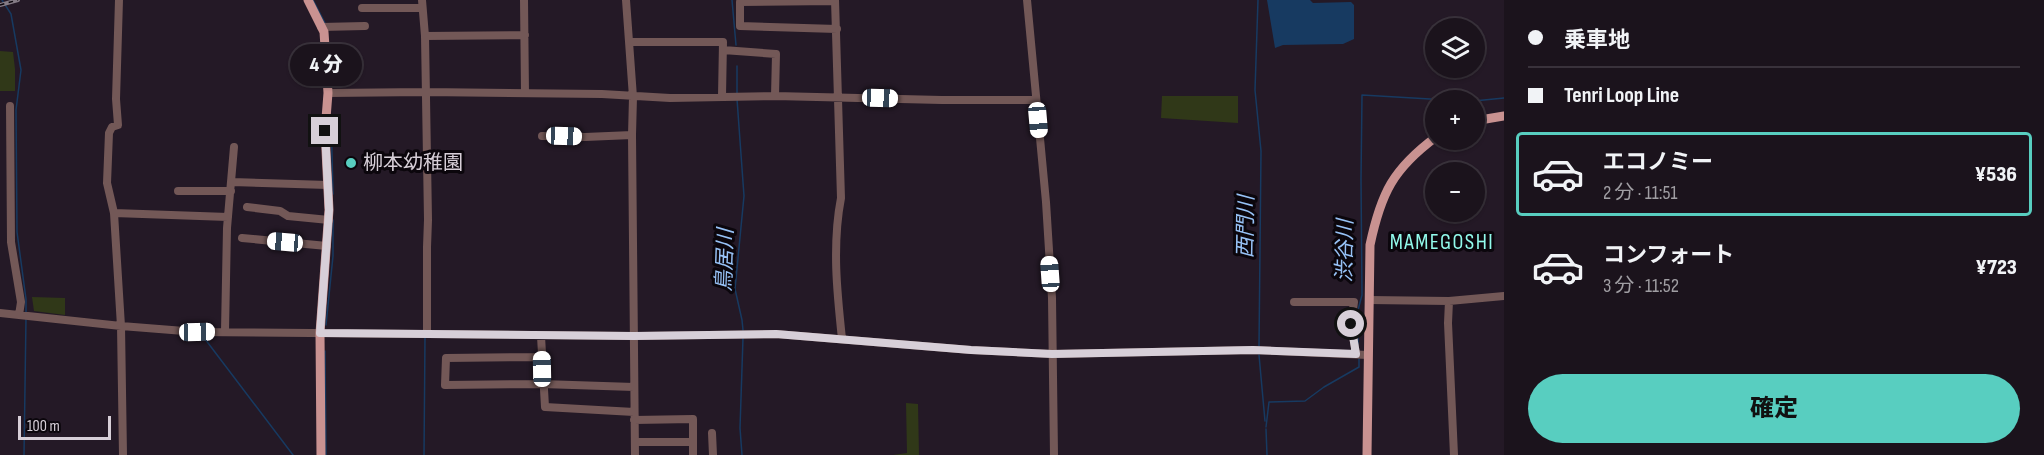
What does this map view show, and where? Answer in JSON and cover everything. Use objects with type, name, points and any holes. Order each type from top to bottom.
[{"type":"main road","points":[[308,0],[324,32],[328,93],[325,131],[329,220],[320,333],[321,455]]},
{"type":"main road","points":[[1485,119],[1504,116]]},
{"type":"main road","points":[[1367,455],[1362,354],[1370,300],[1370,244],[1377,211],[1386,190],[1402,166],[1425,146]]},
{"type":"street","points":[[119,0],[117,125],[112,127],[109,133],[107,183],[114,213],[121,326],[123,455]]},
{"type":"street","points":[[524,0],[525,93]]},
{"type":"street","points":[[626,0],[633,97],[635,455]]},
{"type":"street","points":[[837,29],[740,26],[740,2],[835,0],[837,29],[841,198],[837,224],[836,279],[842,339]]},
{"type":"street","points":[[1027,0],[1046,202],[1052,298],[1054,455]]},
{"type":"street","points":[[362,8],[422,4],[425,36],[428,220],[427,333]]},
{"type":"street","points":[[321,27],[365,26]]},
{"type":"street","points":[[425,36],[525,35]]},
{"type":"street","points":[[629,42],[723,42],[722,96]]},
{"type":"street","points":[[723,50],[776,54],[775,96]]},
{"type":"street","points":[[328,93],[425,92],[602,94],[670,98],[775,96],[1036,100]]},
{"type":"street","points":[[10,106],[11,242],[24,316]]},
{"type":"street","points":[[542,136],[632,135]]},
{"type":"street","points":[[225,331],[228,217],[234,147]]},
{"type":"street","points":[[178,191],[231,186],[328,185]]},
{"type":"street","points":[[247,207],[280,211],[288,216],[329,220]]},
{"type":"street","points":[[114,213],[228,217]]},
{"type":"street","points":[[243,238],[327,246]]},
{"type":"street","points":[[1370,300],[1449,301],[1504,296]]},
{"type":"street","points":[[1449,301],[1454,455]]},
{"type":"street","points":[[0,313],[197,332],[541,336],[776,334],[971,350],[1052,354],[1258,351],[1362,354],[1351,324],[1354,303],[1294,302]]},
{"type":"street","points":[[541,336],[544,407],[693,419],[693,455]]},
{"type":"street","points":[[542,357],[446,357],[445,385],[542,384],[634,387]]},
{"type":"street","points":[[712,433],[713,455]]},
{"type":"street","points":[[635,442],[693,442]]},
{"type":"green space","points":[[0,51],[13,52],[15,91],[0,91]]},
{"type":"green space","points":[[1162,96],[1238,96],[1238,123],[1161,118]]},
{"type":"green space","points":[[32,297],[65,298],[65,315],[34,311]]},
{"type":"green space","points":[[906,403],[918,404],[919,455],[893,455],[907,453]]},
{"type":"water","points":[[1267,0],[1310,0],[1313,3],[1351,2],[1354,5],[1354,39],[1343,44],[1283,45],[1275,48]]},
{"type":"waterway","points":[[2,0],[11,14],[21,70],[16,110],[17,232],[26,313]]},
{"type":"waterway","points":[[313,0],[325,23]]},
{"type":"waterway","name":"鳥居川","points":[[732,0],[736,45]]},
{"type":"waterway","name":"西門川","points":[[1258,0],[1255,90],[1261,151],[1259,347]]},
{"type":"waterway","name":"鳥居川","points":[[737,66],[737,95]]},
{"type":"waterway","name":"渋谷川","points":[[1358,345],[1358,310],[1362,295],[1362,95],[1425,99]]},
{"type":"waterway","name":"渋谷川","points":[[1485,100],[1504,98]]},
{"type":"waterway","name":"鳥居川","points":[[737,99],[744,196],[735,289],[743,330]]},
{"type":"waterway","points":[[331,115],[333,194]]},
{"type":"waterway","points":[[326,325],[333,256],[333,220]]},
{"type":"waterway","points":[[24,455],[26,318]]},
{"type":"waterway","points":[[424,455],[425,337]]},
{"type":"waterway","name":"鳥居川","points":[[742,455],[740,428],[743,338]]},
{"type":"waterway","points":[[205,339],[293,455]]},
{"type":"waterway","points":[[325,351],[326,455]]},
{"type":"waterway","name":"西門川","points":[[1259,355],[1265,421]]},
{"type":"waterway","name":"渋谷川","points":[[1266,427],[1269,402],[1305,401],[1359,367],[1359,359]]},
{"type":"waterway","name":"西門川","points":[[1266,429],[1267,455]]},
{"type":"railway","points":[[0,5],[18,0]]},
{"type":"place","name":"柳本幼稚園","points":[[351,163]]},
{"type":"district","name":"MAMEGOSHI","points":[[1442,242]]},
{"type":"route","points":[[325,131],[329,210],[320,333],[541,336],[776,334],[971,350],[1052,354],[1253,350],[1356,354],[1351,324]]}]
